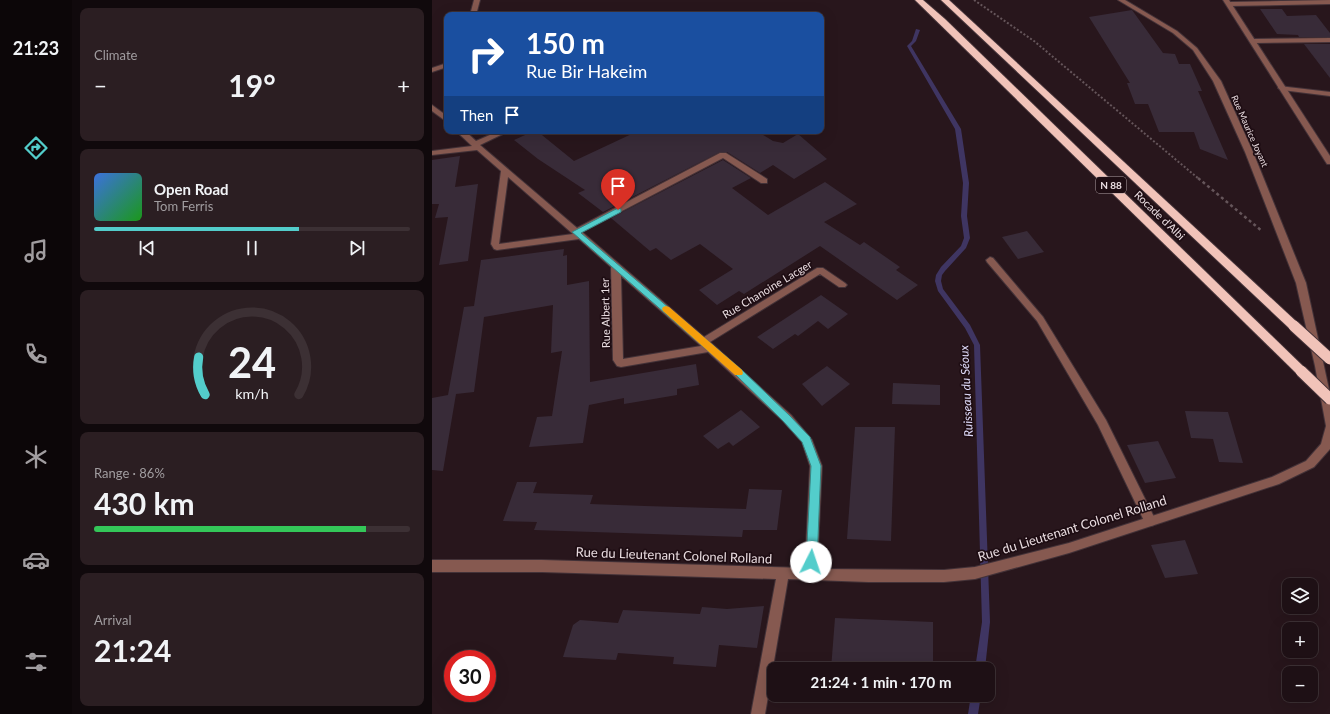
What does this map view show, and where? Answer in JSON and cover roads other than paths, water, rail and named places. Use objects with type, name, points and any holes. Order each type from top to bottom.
[{"type":"highway","name":"Rocade d'Albi","points":[[919,0],[1330,399]]},
{"type":"highway","name":"Rocade d'Albi","points":[[945,0],[1033,80],[1330,359]]},
{"type":"street","points":[[475,12],[477,0]]},
{"type":"street","name":"Rue Maurice Joyant","points":[[1121,0],[1175,32],[1195,49],[1217,81],[1249,152],[1301,282],[1308,309],[1330,424]]},
{"type":"street","points":[[1228,2],[1330,2]]},
{"type":"street","points":[[1228,2],[1306,128],[1330,162]]},
{"type":"street","points":[[1253,41],[1330,40]]},
{"type":"street","points":[[432,70],[444,66]]},
{"type":"street","points":[[1282,88],[1330,94]]},
{"type":"street","points":[[432,107],[444,117]]},
{"type":"street","name":"Rue Albert 1er","points":[[464,134],[707,345],[787,418],[807,440],[816,466],[811,574]]},
{"type":"street","points":[[432,153],[477,145],[499,134]]},
{"type":"street","points":[[505,170],[495,244],[497,247],[578,234],[723,155],[764,181]]},
{"type":"street","points":[[990,260],[1040,319],[1102,423],[1150,521]]},
{"type":"street","name":"Rue Albert 1er","points":[[616,267],[618,360],[621,364],[707,345]]},
{"type":"street","name":"Rue Chanoine Lacger","points":[[707,345],[820,270],[842,285]]},
{"type":"street","name":"Rue du Lieutenant Colonel Rolland","points":[[432,566],[542,566],[783,574],[944,576],[975,573],[988,571],[1069,548],[1275,481],[1310,464],[1326,446],[1330,429]]},
{"type":"street","points":[[758,714],[783,574]]},
{"type":"waterway","name":"Ruisseau du Séoux","points":[[918,30],[914,41],[909,46],[958,129],[966,183],[964,216],[967,238],[964,247],[943,269],[939,275],[938,281],[940,289],[968,327],[977,345],[986,622],[981,662]]},
{"type":"waterway","name":"Ruisseau du Séoux","points":[[973,714],[975,702]]}]
